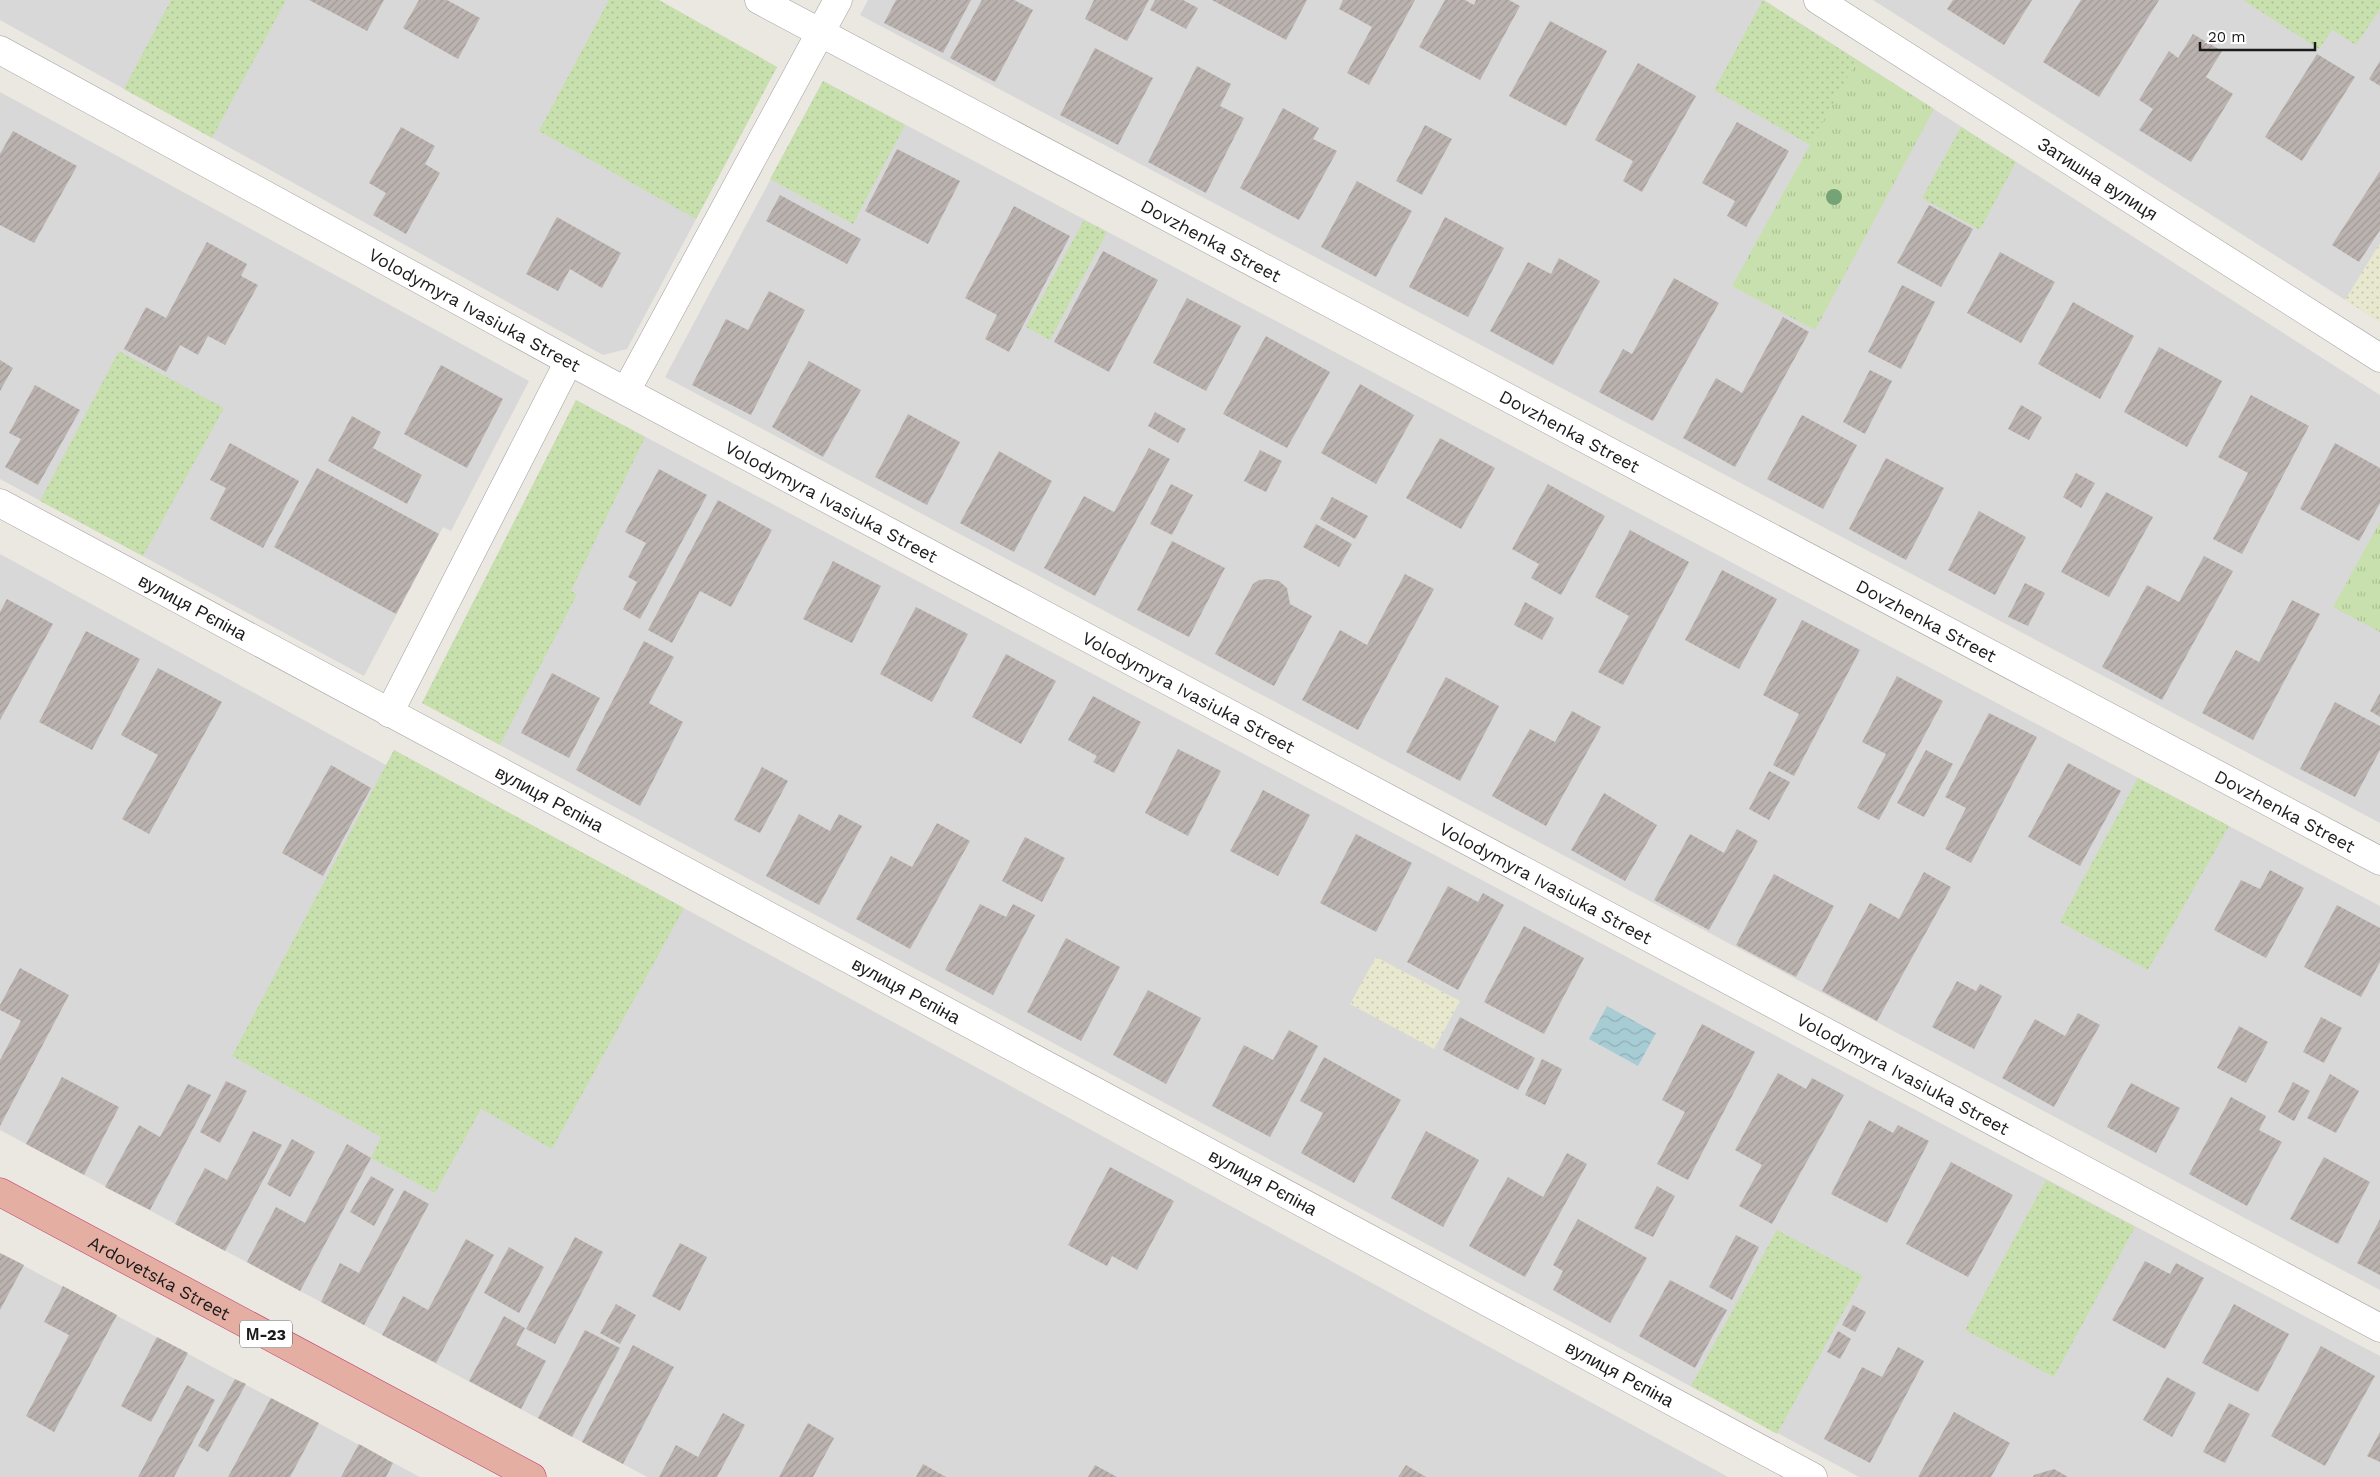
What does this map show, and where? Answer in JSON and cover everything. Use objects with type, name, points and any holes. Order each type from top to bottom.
[{"type":"highway","name":"Ardovetska Street","points":[[0,1192],[532,1477]]},
{"type":"street","name":"Dovzhenka Street","points":[[759,0],[2380,861]]},
{"type":"street","points":[[626,391],[838,0]]},
{"type":"street","name":"Затишна вулиця","points":[[1818,0],[2380,358]]},
{"type":"street","name":"Volodymyra Ivasiuka Street","points":[[0,50],[569,361],[2380,1328]]},
{"type":"street","points":[[389,712],[569,361]]},
{"type":"street","name":"вулиця Рєпіна","points":[[0,504],[1813,1477]]},
{"type":"shaded area","points":[[0,0],[659,0],[777,67],[627,349],[603,355],[0,20]]},
{"type":"shaded area","points":[[868,0],[1764,0],[2380,395],[2380,823],[860,15]]},
{"type":"shaded area","points":[[1873,0],[2380,0],[2380,322],[1994,77]]},
{"type":"shaded area","points":[[823,81],[2380,906],[2380,1290],[665,377]]},
{"type":"shaded area","points":[[0,92],[529,381],[451,531],[443,527],[364,676],[0,479]]},
{"type":"shaded area","points":[[576,400],[2380,1356],[2380,1477],[1859,1477],[422,703]]},
{"type":"shaded area","points":[[0,554],[386,765],[394,750],[1728,1477],[647,1477],[0,1130]]},
{"type":"shaded area","points":[[0,1253],[235,1379],[420,1477],[0,1477]]},
{"type":"green space","points":[[171,0],[286,0],[212,138],[124,89]]},
{"type":"green space","points":[[609,0],[659,0],[777,67],[696,219],[539,131]]},
{"type":"green space","points":[[1763,0],[1857,60],[1810,145],[1714,90]]},
{"type":"green space","points":[[2243,0],[2380,0],[2380,9],[2356,45],[2332,30],[2319,49]]},
{"type":"green space","points":[[1857,60],[1934,109],[1815,330],[1732,286]]},
{"type":"green space","points":[[823,81],[905,125],[853,224],[770,179]]},
{"type":"green space","points":[[1961,127],[2016,162],[1980,230],[1922,198]]},
{"type":"green space","points":[[1084,220],[1107,232],[1050,340],[1026,327]]},
{"type":"green space","points":[[2380,243],[2380,322],[2345,300]]},
{"type":"green space","points":[[119,351],[224,408],[143,556],[40,501]]},
{"type":"green space","points":[[576,400],[645,437],[571,591],[577,594],[500,745],[422,703]]},
{"type":"green space","points":[[2380,522],[2380,632],[2333,607]]},
{"type":"green space","points":[[394,750],[684,908],[552,1149],[481,1109],[435,1193],[371,1158],[381,1137],[232,1056]]},
{"type":"green space","points":[[2138,778],[2229,826],[2148,970],[2060,922]]},
{"type":"green space","points":[[1376,957],[1460,1001],[1434,1049],[1350,1004]]},
{"type":"green space","points":[[2046,1180],[2135,1227],[2054,1377],[1965,1330]]},
{"type":"green space","points":[[1777,1230],[1863,1276],[1777,1434],[1691,1386]]},
{"type":"water","points":[[1607,1006],[1656,1033],[1638,1066],[1589,1039]]},
{"type":"building","points":[[309,0],[384,0],[367,31]]},
{"type":"building","points":[[419,0],[447,0],[480,18],[458,59],[403,28]]},
{"type":"building","points":[[896,0],[971,0],[943,53],[884,23]]},
{"type":"building","points":[[982,0],[1014,0],[1033,10],[995,82],[950,58]]},
{"type":"building","points":[[1094,0],[1149,0],[1127,41],[1085,19]]},
{"type":"building","points":[[1155,0],[1183,0],[1198,8],[1186,29],[1150,10]]},
{"type":"building","points":[[1212,0],[1307,0],[1286,40]]},
{"type":"building","points":[[1343,0],[1415,0],[1369,85],[1347,73],[1372,27],[1339,9]]},
{"type":"building","points":[[1445,0],[1465,0],[1474,5],[1476,0],[1509,0],[1520,6],[1480,80],[1419,47]]},
{"type":"building","points":[[1953,0],[2032,0],[2004,45],[1947,9]]},
{"type":"building","points":[[2081,0],[2159,0],[2099,97],[2043,62]]},
{"type":"building","points":[[1550,21],[1607,51],[1566,126],[1509,96]]},
{"type":"building","points":[[2193,34],[2222,51],[2206,77],[2233,94],[2191,162],[2139,130],[2153,109],[2139,100],[2169,51],[2178,58]]},
{"type":"building","points":[[1095,48],[1153,78],[1118,145],[1060,115]]},
{"type":"building","points":[[2317,54],[2355,77],[2302,161],[2265,137]]},
{"type":"building","points":[[2380,61],[2380,86],[2369,79]]},
{"type":"building","points":[[1638,63],[1696,96],[1642,192],[1623,181],[1633,161],[1595,140]]},
{"type":"building","points":[[1197,66],[1231,84],[1220,106],[1244,118],[1206,193],[1148,162]]},
{"type":"building","points":[[1283,108],[1319,128],[1313,139],[1337,151],[1299,220],[1240,188]]},
{"type":"building","points":[[1737,122],[1789,151],[1746,227],[1727,216],[1735,201],[1702,183]]},
{"type":"building","points":[[1425,125],[1452,139],[1422,195],[1396,181]]},
{"type":"building","points":[[401,127],[435,146],[425,164],[440,173],[406,234],[373,215],[386,193],[369,183]]},
{"type":"building","points":[[13,131],[77,166],[34,243],[0,225],[0,154]]},
{"type":"building","points":[[897,149],[960,181],[928,244],[865,211]]},
{"type":"building","points":[[2380,171],[2380,230],[2359,262],[2332,245]]},
{"type":"building","points":[[1357,181],[1412,211],[1376,277],[1321,247]]},
{"type":"building","points":[[780,195],[861,239],[847,264],[766,221]]},
{"type":"building","points":[[1929,205],[1973,229],[1941,287],[1897,263]]},
{"type":"building","points":[[1014,206],[1070,236],[1009,352],[985,339],[997,315],[965,298]]},
{"type":"building","points":[[557,217],[621,253],[602,288],[570,269],[558,291],[526,274]]},
{"type":"building","points":[[1445,217],[1504,248],[1468,317],[1409,287]]},
{"type":"building","points":[[207,242],[247,264],[241,276],[258,285],[225,345],[208,336],[198,355],[180,345],[166,372],[124,349],[146,307],[166,318]]},
{"type":"building","points":[[1103,251],[1158,280],[1109,372],[1054,342]]},
{"type":"building","points":[[2000,252],[2055,282],[2021,343],[1967,313]]},
{"type":"building","points":[[1559,258],[1600,281],[1553,365],[1490,331],[1528,262],[1551,274]]},
{"type":"building","points":[[1674,278],[1719,303],[1653,421],[1599,392],[1623,349],[1632,354]]},
{"type":"building","points":[[1902,285],[1935,302],[1901,369],[1868,352]]},
{"type":"building","points":[[769,291],[805,310],[751,415],[692,385],[726,319],[748,330]]},
{"type":"building","points":[[1187,298],[1241,326],[1206,391],[1153,363]]},
{"type":"building","points":[[2073,302],[2134,336],[2100,399],[2038,364]]},
{"type":"building","points":[[1783,317],[1809,332],[1735,467],[1683,438],[1716,378],[1742,393]]},
{"type":"building","points":[[1266,336],[1330,372],[1287,448],[1223,414]]},
{"type":"building","points":[[2159,347],[2222,381],[2187,447],[2124,412]]},
{"type":"building","points":[[0,360],[13,368],[0,391]]},
{"type":"building","points":[[809,361],[861,390],[823,457],[772,427]]},
{"type":"building","points":[[441,365],[503,399],[467,468],[404,434]]},
{"type":"building","points":[[1870,370],[1892,381],[1865,434],[1843,422]]},
{"type":"building","points":[[1360,384],[1414,415],[1376,484],[1321,453]]},
{"type":"building","points":[[35,385],[80,410],[38,485],[5,467],[21,439],[9,433]]},
{"type":"building","points":[[2251,395],[2309,426],[2242,554],[2213,539],[2248,473],[2218,457]]},
{"type":"building","points":[[2021,405],[2042,417],[2029,440],[2008,429]]},
{"type":"building","points":[[1155,412],[1186,429],[1178,443],[1148,426]]},
{"type":"building","points":[[908,414],[960,442],[927,505],[875,477]]},
{"type":"building","points":[[1802,415],[1857,445],[1823,509],[1767,479]]},
{"type":"building","points":[[352,416],[381,432],[373,448],[422,475],[407,504],[328,461]]},
{"type":"building","points":[[1440,438],[1495,468],[1461,529],[1406,498]]},
{"type":"building","points":[[230,443],[299,481],[263,548],[210,519],[226,488],[210,480]]},
{"type":"building","points":[[2335,443],[2380,468],[2380,503],[2359,541],[2300,509]]},
{"type":"building","points":[[1149,448],[1170,459],[1095,596],[1044,568],[1084,496],[1114,512]]},
{"type":"building","points":[[1260,450],[1282,461],[1266,492],[1244,481]]},
{"type":"building","points":[[999,451],[1052,481],[1014,552],[960,523]]},
{"type":"building","points":[[1886,458],[1944,488],[1906,560],[1849,529]]},
{"type":"building","points":[[317,468],[439,534],[396,614],[274,547]]},
{"type":"building","points":[[659,469],[707,495],[640,619],[623,609],[637,582],[628,577],[646,543],[625,532]]},
{"type":"building","points":[[2076,473],[2095,483],[2081,508],[2063,497]]},
{"type":"building","points":[[1171,484],[1193,495],[1172,535],[1150,524]]},
{"type":"building","points":[[1548,484],[1605,516],[1561,595],[1531,578],[1539,564],[1512,549]]},
{"type":"building","points":[[2106,492],[2153,517],[2109,597],[2061,572]]},
{"type":"building","points":[[1332,497],[1368,516],[1355,539],[1320,519]]},
{"type":"building","points":[[718,500],[772,530],[731,607],[700,591],[672,643],[648,630]]},
{"type":"building","points":[[1979,511],[2026,537],[1995,595],[1948,570]]},
{"type":"building","points":[[1316,524],[1352,544],[1339,567],[1303,547]]},
{"type":"building","points":[[1630,530],[1689,562],[1623,685],[1598,672],[1629,616],[1595,597]]},
{"type":"building","points":[[1172,541],[1225,568],[1189,637],[1137,610]]},
{"type":"building","points":[[2204,556],[2233,571],[2162,700],[2102,667],[2147,585],[2179,602]]},
{"type":"building","points":[[833,561],[881,586],[852,643],[803,619]]},
{"type":"building","points":[[1722,570],[1777,599],[1739,669],[1685,640]]},
{"type":"building","points":[[1405,574],[1434,589],[1358,730],[1302,700],[1340,630],[1367,645]]},
{"type":"building","points":[[1259,580],[1279,581],[1287,588],[1290,604],[1312,616],[1274,686],[1215,654],[1253,584]]},
{"type":"building","points":[[2025,583],[2045,593],[2028,626],[2008,617]]},
{"type":"building","points":[[7,599],[53,624],[0,720],[0,612]]},
{"type":"building","points":[[2292,600],[2320,614],[2253,740],[2202,713],[2236,650],[2259,662]]},
{"type":"building","points":[[1525,602],[1554,618],[1542,640],[1514,625]]},
{"type":"building","points":[[916,607],[968,634],[932,702],[880,674]]},
{"type":"building","points":[[1802,620],[1860,650],[1794,776],[1773,765],[1799,714],[1763,695]]},
{"type":"building","points":[[86,631],[140,659],[92,750],[39,722]]},
{"type":"building","points":[[644,641],[674,657],[649,703],[683,722],[640,806],[576,770]]},
{"type":"building","points":[[1006,654],[1056,681],[1021,744],[972,717]]},
{"type":"building","points":[[158,668],[222,702],[149,834],[122,819],[158,755],[121,735]]},
{"type":"building","points":[[552,673],[600,698],[569,758],[521,733]]},
{"type":"building","points":[[1897,676],[1943,701],[1879,820],[1857,808],[1886,754],[1862,742]]},
{"type":"building","points":[[1446,677],[1499,706],[1460,781],[1406,752]]},
{"type":"building","points":[[2380,693],[2380,717],[2370,711]]},
{"type":"building","points":[[1093,696],[1141,722],[1114,773],[1093,762],[1097,756],[1068,740]]},
{"type":"building","points":[[2335,702],[2380,726],[2380,750],[2355,797],[2300,769]]},
{"type":"building","points":[[1572,711],[1601,727],[1546,826],[1492,796],[1530,729],[1555,742]]},
{"type":"building","points":[[1989,713],[2037,737],[1971,863],[1945,849],[1966,808],[1945,797]]},
{"type":"building","points":[[1178,749],[1221,771],[1188,836],[1145,813]]},
{"type":"building","points":[[1926,750],[1953,764],[1924,817],[1897,803]]},
{"type":"building","points":[[2068,763],[2121,791],[2080,866],[2028,837]]},
{"type":"building","points":[[331,765],[371,788],[323,876],[282,853]]},
{"type":"building","points":[[762,767],[788,781],[760,833],[734,820]]},
{"type":"building","points":[[1769,771],[1790,782],[1769,820],[1749,809]]},
{"type":"building","points":[[1263,790],[1310,815],[1278,876],[1230,851]]},
{"type":"building","points":[[1604,793],[1657,825],[1625,881],[1571,850]]},
{"type":"building","points":[[799,814],[830,831],[839,814],[862,826],[819,905],[766,876]]},
{"type":"building","points":[[937,823],[970,841],[910,949],[856,919],[891,856],[912,867]]},
{"type":"building","points":[[1737,829],[1758,841],[1709,930],[1654,900],[1690,834],[1724,853]]},
{"type":"building","points":[[1356,834],[1412,863],[1376,932],[1320,903]]},
{"type":"building","points":[[1025,837],[1065,858],[1042,902],[1002,881]]},
{"type":"building","points":[[2270,870],[2304,888],[2266,958],[2214,930],[2241,880],[2260,889]]},
{"type":"building","points":[[1924,872],[1951,887],[1877,1021],[1822,991],[1870,903],[1899,919]]},
{"type":"building","points":[[1774,874],[1834,906],[1796,977],[1736,945]]},
{"type":"building","points":[[1448,886],[1478,902],[1483,893],[1504,905],[1458,990],[1407,962]]},
{"type":"building","points":[[980,904],[1006,917],[1013,904],[1035,915],[993,995],[945,970]]},
{"type":"building","points":[[2337,905],[2380,928],[2380,962],[2361,997],[2304,967]]},
{"type":"building","points":[[1524,926],[1584,958],[1544,1034],[1484,1002]]},
{"type":"building","points":[[1066,938],[1120,967],[1081,1041],[1027,1012]]},
{"type":"building","points":[[20,968],[69,995],[0,1126],[0,1060],[21,1021],[0,1010],[0,1005]]},
{"type":"building","points":[[1957,981],[1976,991],[1980,984],[2002,996],[1974,1049],[1932,1027]]},
{"type":"building","points":[[1148,990],[1201,1018],[1166,1084],[1113,1055]]},
{"type":"building","points":[[2078,1013],[2100,1025],[2054,1107],[2002,1078],[2035,1019],[2065,1036]]},
{"type":"building","points":[[1460,1017],[1535,1058],[1518,1090],[1443,1050]]},
{"type":"building","points":[[2321,1017],[2342,1028],[2324,1063],[2303,1052]]},
{"type":"building","points":[[1702,1024],[1755,1052],[1688,1180],[1657,1164],[1685,1112],[1662,1100]]},
{"type":"building","points":[[2239,1026],[2268,1042],[2246,1083],[2217,1068]]},
{"type":"building","points":[[1289,1030],[1318,1046],[1270,1137],[1212,1106],[1244,1045],[1273,1060]]},
{"type":"building","points":[[1324,1057],[1401,1100],[1354,1183],[1301,1153],[1323,1113],[1300,1101]]},
{"type":"building","points":[[1542,1059],[1562,1069],[1545,1105],[1525,1095]]},
{"type":"building","points":[[1778,1073],[1806,1089],[1812,1078],[1844,1095],[1772,1224],[1739,1206],[1762,1165],[1735,1150]]},
{"type":"building","points":[[2330,1074],[2359,1091],[2336,1133],[2307,1118]]},
{"type":"building","points":[[62,1077],[119,1107],[84,1175],[26,1144]]},
{"type":"building","points":[[226,1081],[247,1091],[220,1143],[200,1132]]},
{"type":"building","points":[[2293,1082],[2310,1091],[2294,1121],[2278,1112]]},
{"type":"building","points":[[2131,1083],[2180,1108],[2156,1153],[2107,1127]]},
{"type":"building","points":[[188,1084],[211,1095],[150,1210],[105,1187],[139,1125],[160,1137]]},
{"type":"building","points":[[2231,1097],[2266,1116],[2259,1130],[2282,1142],[2247,1206],[2189,1174]]},
{"type":"building","points":[[1869,1120],[1893,1133],[1898,1125],[1929,1141],[1887,1223],[1831,1194]]},
{"type":"building","points":[[253,1131],[282,1145],[225,1251],[175,1224],[205,1168],[227,1180]]},
{"type":"building","points":[[1426,1131],[1479,1160],[1443,1227],[1391,1198]]},
{"type":"building","points":[[292,1139],[315,1152],[290,1197],[267,1184]]},
{"type":"building","points":[[347,1144],[371,1158],[300,1291],[247,1262],[276,1207],[305,1223]]},
{"type":"building","points":[[1567,1153],[1587,1164],[1525,1277],[1469,1246],[1508,1177],[1543,1197]]},
{"type":"building","points":[[2324,1157],[2370,1182],[2338,1244],[2290,1219]]},
{"type":"building","points":[[1951,1162],[2013,1195],[1968,1277],[1906,1244]]},
{"type":"building","points":[[1110,1167],[1174,1201],[1137,1270],[1112,1256],[1107,1266],[1068,1245]]},
{"type":"building","points":[[371,1176],[394,1189],[374,1226],[350,1212]]},
{"type":"building","points":[[1657,1186],[1675,1196],[1653,1237],[1634,1228]]},
{"type":"building","points":[[404,1190],[429,1204],[364,1325],[321,1302],[340,1263],[359,1273]]},
{"type":"building","points":[[1578,1219],[1647,1258],[1610,1323],[1553,1290],[1563,1271],[1553,1265]]},
{"type":"building","points":[[2380,1219],[2380,1275],[2357,1263]]},
{"type":"building","points":[[1736,1235],[1759,1247],[1732,1300],[1709,1287]]},
{"type":"building","points":[[575,1237],[603,1252],[555,1344],[526,1329]]},
{"type":"building","points":[[466,1239],[494,1255],[436,1363],[382,1335],[403,1296],[428,1310]]},
{"type":"building","points":[[680,1243],[707,1257],[680,1311],[652,1296]]},
{"type":"building","points":[[509,1247],[544,1267],[519,1313],[484,1293]]},
{"type":"building","points":[[0,1253],[24,1265],[0,1310]]},
{"type":"building","points":[[2145,1261],[2170,1274],[2176,1263],[2204,1278],[2165,1349],[2112,1320]]},
{"type":"building","points":[[1670,1280],[1727,1310],[1695,1368],[1639,1336]]},
{"type":"building","points":[[63,1286],[117,1315],[54,1432],[26,1416],[69,1335],[44,1322]]},
{"type":"building","points":[[616,1304],[636,1315],[620,1344],[600,1333]]},
{"type":"building","points":[[2234,1304],[2289,1334],[2258,1392],[2202,1363]]},
{"type":"building","points":[[1853,1305],[1866,1312],[1855,1332],[1842,1325]]},
{"type":"building","points":[[504,1316],[525,1328],[516,1345],[546,1361],[521,1409],[469,1381]]},
{"type":"building","points":[[585,1330],[620,1348],[572,1437],[538,1418]]},
{"type":"building","points":[[1838,1331],[1851,1339],[1840,1359],[1827,1352]]},
{"type":"building","points":[[157,1337],[188,1353],[151,1422],[121,1406]]},
{"type":"building","points":[[633,1345],[674,1367],[623,1464],[582,1442]]},
{"type":"building","points":[[2321,1346],[2375,1376],[2325,1466],[2271,1436]]},
{"type":"building","points":[[1898,1347],[1924,1361],[1870,1463],[1824,1439],[1862,1367],[1882,1377]]},
{"type":"building","points":[[2167,1377],[2196,1393],[2172,1437],[2143,1420]]},
{"type":"building","points":[[235,1379],[246,1384],[208,1452],[198,1446]]},
{"type":"building","points":[[187,1385],[215,1400],[174,1477],[138,1477]]},
{"type":"building","points":[[271,1398],[319,1423],[290,1477],[228,1477]]},
{"type":"building","points":[[2229,1403],[2250,1414],[2225,1463],[2203,1452]]},
{"type":"building","points":[[1954,1412],[2010,1443],[1991,1477],[1918,1477]]},
{"type":"building","points":[[723,1413],[745,1425],[717,1477],[659,1477],[676,1445],[698,1457]]},
{"type":"building","points":[[808,1423],[834,1438],[813,1477],[779,1477]]},
{"type":"building","points":[[2380,1432],[2380,1462],[2367,1456]]},
{"type":"building","points":[[359,1444],[393,1463],[386,1477],[341,1477]]},
{"type":"building","points":[[923,1464],[946,1477],[916,1477]]},
{"type":"building","points":[[1095,1465],[1117,1477],[1088,1477]]},
{"type":"building","points":[[1406,1465],[1426,1477],[1398,1477]]},
{"type":"building","points":[[2054,1469],[2068,1477],[2033,1477],[2034,1475]]}]
